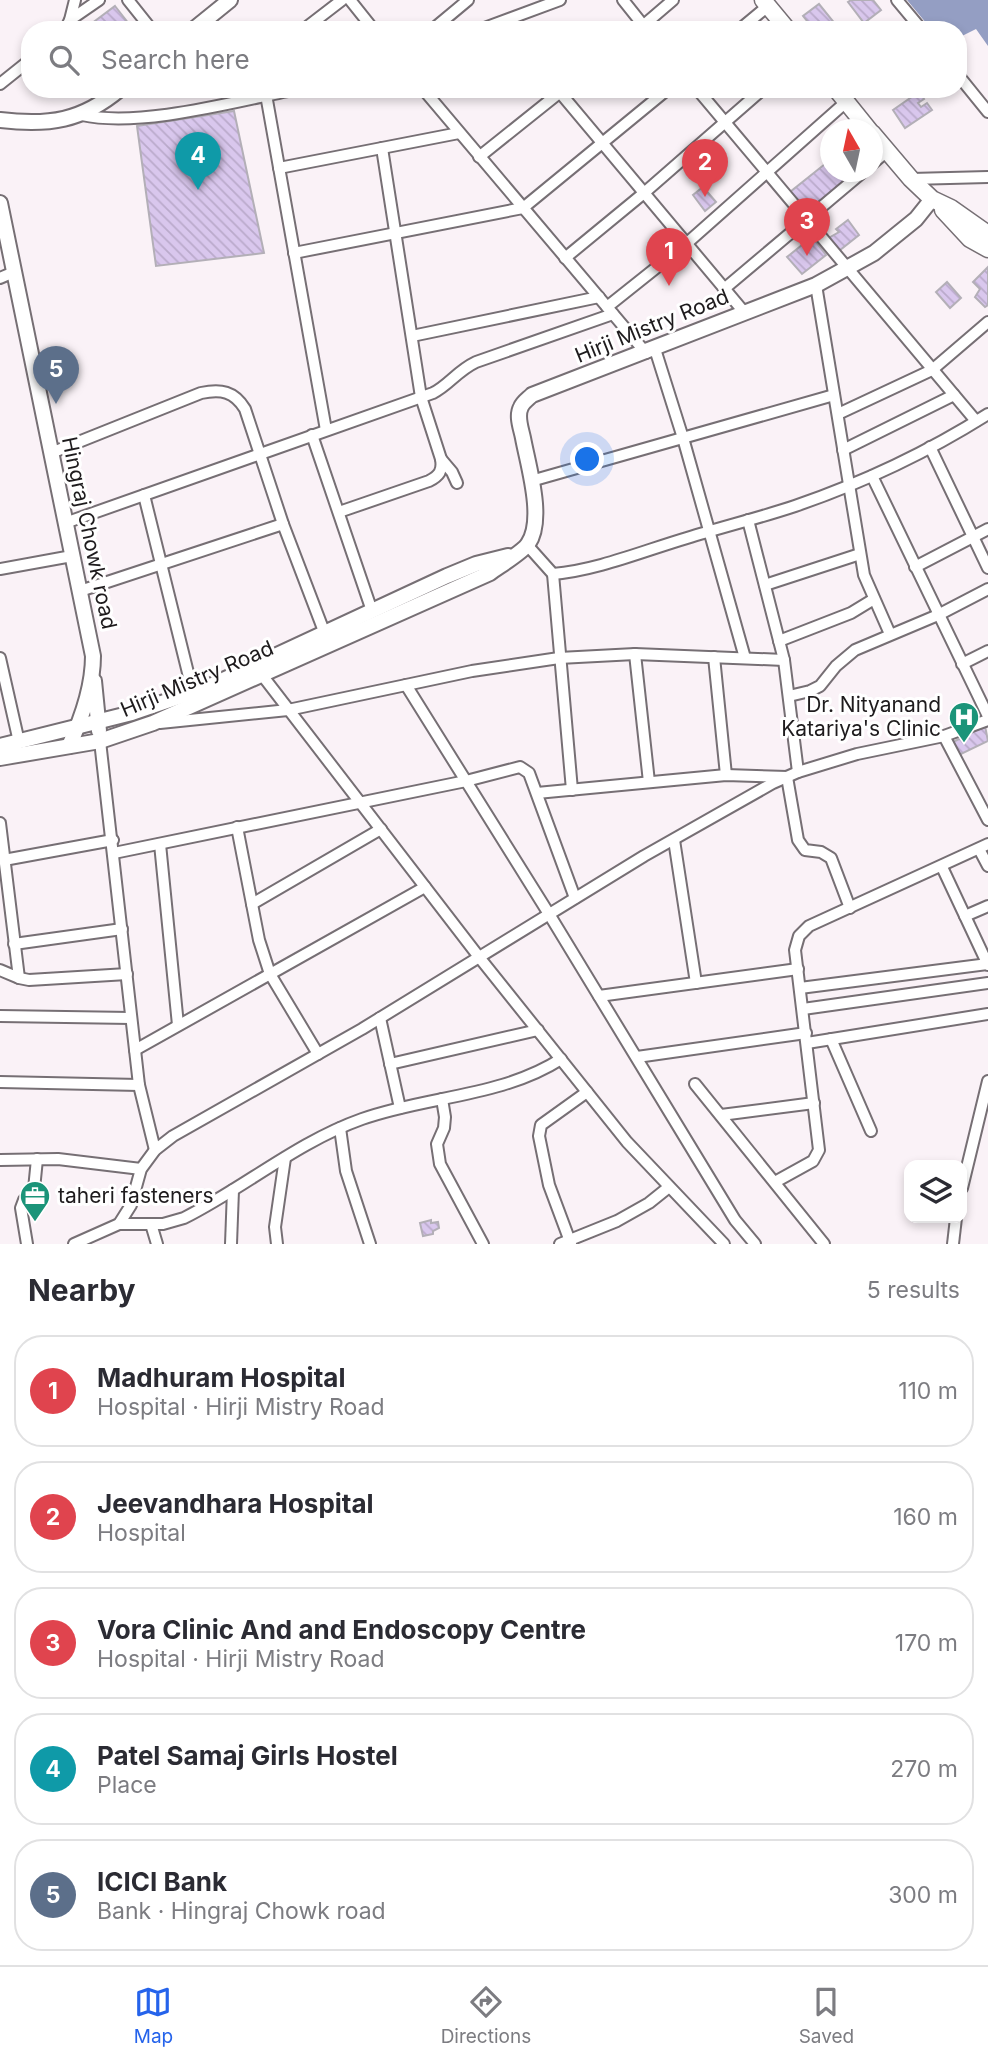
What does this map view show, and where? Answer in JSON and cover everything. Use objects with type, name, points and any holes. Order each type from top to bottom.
[{"type":"main road","points":[[204,21],[230,0]]},
{"type":"main road","points":[[765,3],[780,21]]},
{"type":"main road","points":[[0,120],[30,123],[82,115],[109,98]]},
{"type":"main road","points":[[843,98],[860,119]]},
{"type":"main road","points":[[883,146],[947,217],[970,239],[988,249]]},
{"type":"main road","points":[[934,200],[951,208],[988,234]]},
{"type":"main road","name":"Hirji Mistry Road","points":[[0,758],[100,741],[153,723],[490,573],[528,546],[534,531],[531,481],[519,419],[520,408],[532,395],[816,285],[874,253],[916,219],[934,200]]},
{"type":"main road","name":"Hingraj Chowk road","points":[[0,203],[7,275],[51,453],[93,656],[93,673],[78,727],[69,746]]},
{"type":"main road","name":"Hirji Mistry Road","points":[[0,746],[132,713],[192,693],[476,564],[513,555]]},
{"type":"main road","points":[[93,673],[100,741]]},
{"type":"street","points":[[69,21],[75,0]]},
{"type":"street","points":[[73,21],[100,0]]},
{"type":"street","points":[[128,0],[145,21]]},
{"type":"street","points":[[315,21],[342,0]]},
{"type":"street","points":[[350,0],[367,21]]},
{"type":"street","points":[[443,21],[468,0]]},
{"type":"street","points":[[515,21],[560,0]]},
{"type":"street","points":[[622,0],[638,21]]},
{"type":"street","points":[[650,21],[673,0]]},
{"type":"street","points":[[897,0],[914,21]]},
{"type":"street","points":[[748,21],[765,3]]},
{"type":"street","points":[[0,83],[21,67]]},
{"type":"street","points":[[967,86],[988,112]]},
{"type":"street","points":[[82,115],[96,118],[163,115],[239,98]]},
{"type":"street","points":[[267,98],[326,430]]},
{"type":"street","points":[[430,98],[610,311],[651,351],[683,438],[744,658]]},
{"type":"street","points":[[479,158],[550,98]]},
{"type":"street","points":[[566,98],[744,312]]},
{"type":"street","points":[[295,253],[523,208],[657,98]]},
{"type":"street","points":[[553,574],[568,573],[605,563],[793,506],[872,476],[984,419],[954,395],[932,370],[704,98]]},
{"type":"street","points":[[565,258],[753,98]]},
{"type":"street","points":[[65,523],[421,397],[440,389],[458,371],[476,362],[610,311],[766,173],[839,98]]},
{"type":"street","points":[[279,168],[458,133]]},
{"type":"street","points":[[339,512],[429,481],[438,476],[442,469],[421,397],[382,148]]},
{"type":"street","points":[[883,155],[887,151]]},
{"type":"street","points":[[911,179],[988,177]]},
{"type":"street","points":[[934,200],[949,178]]},
{"type":"street","points":[[724,289],[851,182]]},
{"type":"street","points":[[816,285],[864,575],[891,635]]},
{"type":"street","points":[[412,336],[599,297]]},
{"type":"street","points":[[838,414],[932,370],[988,322]]},
{"type":"street","points":[[51,453],[201,393],[214,390],[230,392],[239,398],[245,409],[283,524],[326,634]]},
{"type":"street","points":[[531,481],[834,395]]},
{"type":"street","points":[[843,450],[954,395]]},
{"type":"street","points":[[312,435],[372,611]]},
{"type":"street","points":[[930,447],[988,568]]},
{"type":"street","points":[[441,459],[457,483]]},
{"type":"street","points":[[119,1224],[131,1205],[141,1168],[155,1150],[173,1136],[380,1018],[674,840],[792,774],[857,754],[944,736],[988,718],[872,476]]},
{"type":"street","points":[[144,495],[192,693]]},
{"type":"street","points":[[748,520],[784,660],[789,696],[798,840],[805,850],[821,852],[831,858],[849,908]]},
{"type":"street","points":[[80,591],[283,524]]},
{"type":"street","points":[[915,567],[988,529]]},
{"type":"street","points":[[528,546],[553,574],[572,790]]},
{"type":"street","points":[[765,584],[860,554]]},
{"type":"street","points":[[0,569],[72,556]]},
{"type":"street","points":[[789,696],[810,691],[820,685],[844,657],[988,589]]},
{"type":"street","points":[[779,641],[851,613],[874,599]]},
{"type":"street","points":[[962,664],[988,651]]},
{"type":"street","points":[[153,723],[288,710],[472,671],[559,658],[635,654],[784,660]]},
{"type":"street","points":[[635,654],[649,782]]},
{"type":"street","points":[[714,657],[726,775]]},
{"type":"street","points":[[0,658],[19,742]]},
{"type":"street","points":[[261,675],[627,1142],[724,1244]]},
{"type":"street","points":[[406,685],[637,1057],[673,1121],[742,1231],[755,1244]]},
{"type":"street","points":[[944,736],[988,820]]},
{"type":"street","points":[[100,741],[139,1085],[155,1150]]},
{"type":"street","points":[[114,853],[520,767],[529,773],[575,898]]},
{"type":"street","points":[[537,793],[726,775],[792,774]]},
{"type":"street","points":[[0,823],[19,978]]},
{"type":"street","points":[[237,827],[259,940],[270,974],[318,1054]]},
{"type":"street","points":[[252,904],[381,830]]},
{"type":"street","points":[[4,860],[113,840]]},
{"type":"street","points":[[674,840],[696,983]]},
{"type":"street","points":[[160,844],[178,1025]]},
{"type":"street","points":[[775,1182],[804,1167],[818,1155],[796,943],[803,930],[984,846],[988,866]]},
{"type":"street","points":[[800,988],[988,964],[942,867]]},
{"type":"street","points":[[135,1049],[425,887]]},
{"type":"street","points":[[965,916],[988,906]]},
{"type":"street","points":[[15,944],[122,929]]},
{"type":"street","points":[[599,996],[798,969]]},
{"type":"street","points":[[0,970],[19,978],[46,980],[127,974]]},
{"type":"street","points":[[803,1009],[988,982]]},
{"type":"street","points":[[637,1057],[806,1038],[831,1039],[988,1014]]},
{"type":"street","points":[[0,1017],[131,1018]]},
{"type":"street","points":[[380,1018],[400,1108]]},
{"type":"street","points":[[390,1064],[538,1030]]},
{"type":"street","points":[[831,1039],[871,1131]]},
{"type":"street","points":[[74,1244],[119,1224],[163,1224],[184,1218],[340,1128],[400,1108],[524,1077],[561,1059]]},
{"type":"street","points":[[967,1167],[988,1081]]},
{"type":"street","points":[[0,1082],[139,1085]]},
{"type":"street","points":[[695,1084],[824,1244]]},
{"type":"street","points":[[587,1092],[541,1125],[539,1136],[549,1185],[567,1243],[636,1211],[669,1187]]},
{"type":"street","points":[[442,1099],[444,1128],[437,1144],[440,1164],[483,1244]]},
{"type":"street","points":[[721,1115],[814,1103]]},
{"type":"street","points":[[340,1128],[346,1171],[370,1244]]},
{"type":"street","points":[[276,1244],[275,1227],[285,1158]]},
{"type":"street","points":[[27,1244],[21,1208],[34,1189],[37,1159]]},
{"type":"street","points":[[0,1160],[58,1159],[141,1168]]},
{"type":"street","points":[[231,1244],[233,1190]]},
{"type":"street","points":[[953,1244],[955,1223]]},
{"type":"street","points":[[151,1224],[157,1244]]},
{"type":"water","points":[[907,0],[988,0],[988,46],[976,29],[967,34],[967,21],[924,21]]},
{"type":"building","points":[[873,0],[881,10],[867,21],[862,21],[848,2]]},
{"type":"building","points":[[819,4],[833,21],[807,21],[803,16]]},
{"type":"building","points":[[115,6],[127,21],[95,21]]},
{"type":"building","points":[[910,98],[923,98],[918,103],[921,107],[927,103],[932,110],[905,128],[893,110]]},
{"type":"building","points":[[234,111],[264,253],[156,266],[137,126]]},
{"type":"building","points":[[820,168],[820,182],[848,182],[807,214],[790,192]]},
{"type":"building","points":[[703,187],[716,202],[705,211],[693,195]]},
{"type":"building","points":[[848,220],[859,235],[835,254],[825,240],[839,232],[836,229]]},
{"type":"building","points":[[812,237],[826,255],[802,274],[787,257]]},
{"type":"building","points":[[988,267],[988,305],[985,307],[975,297],[980,289],[973,282]]},
{"type":"building","points":[[947,282],[961,298],[950,308],[936,292]]},
{"type":"building","points":[[985,726],[988,741],[959,755],[953,742]]},
{"type":"building","points":[[431,1220],[431,1223],[438,1222],[439,1228],[433,1231],[433,1234],[423,1236],[420,1223]]},
{"type":"place","name":"Patel Samaj Girls Hostel","points":[[198,190]]},
{"type":"place","name":"Jeevandhara Hospital","points":[[705,197]]},
{"type":"place","name":"Vora Clinic And and Endoscopy Centre","points":[[807,256]]},
{"type":"place","name":"Madhuram Hospital","points":[[669,286]]},
{"type":"place","name":"ICICI Bank","points":[[56,404]]},
{"type":"place","name":"Dr. Nityanand Katariya's Clinic","points":[[964,744]]},
{"type":"place","name":"taheri fasteners","points":[[35,1223]]}]
